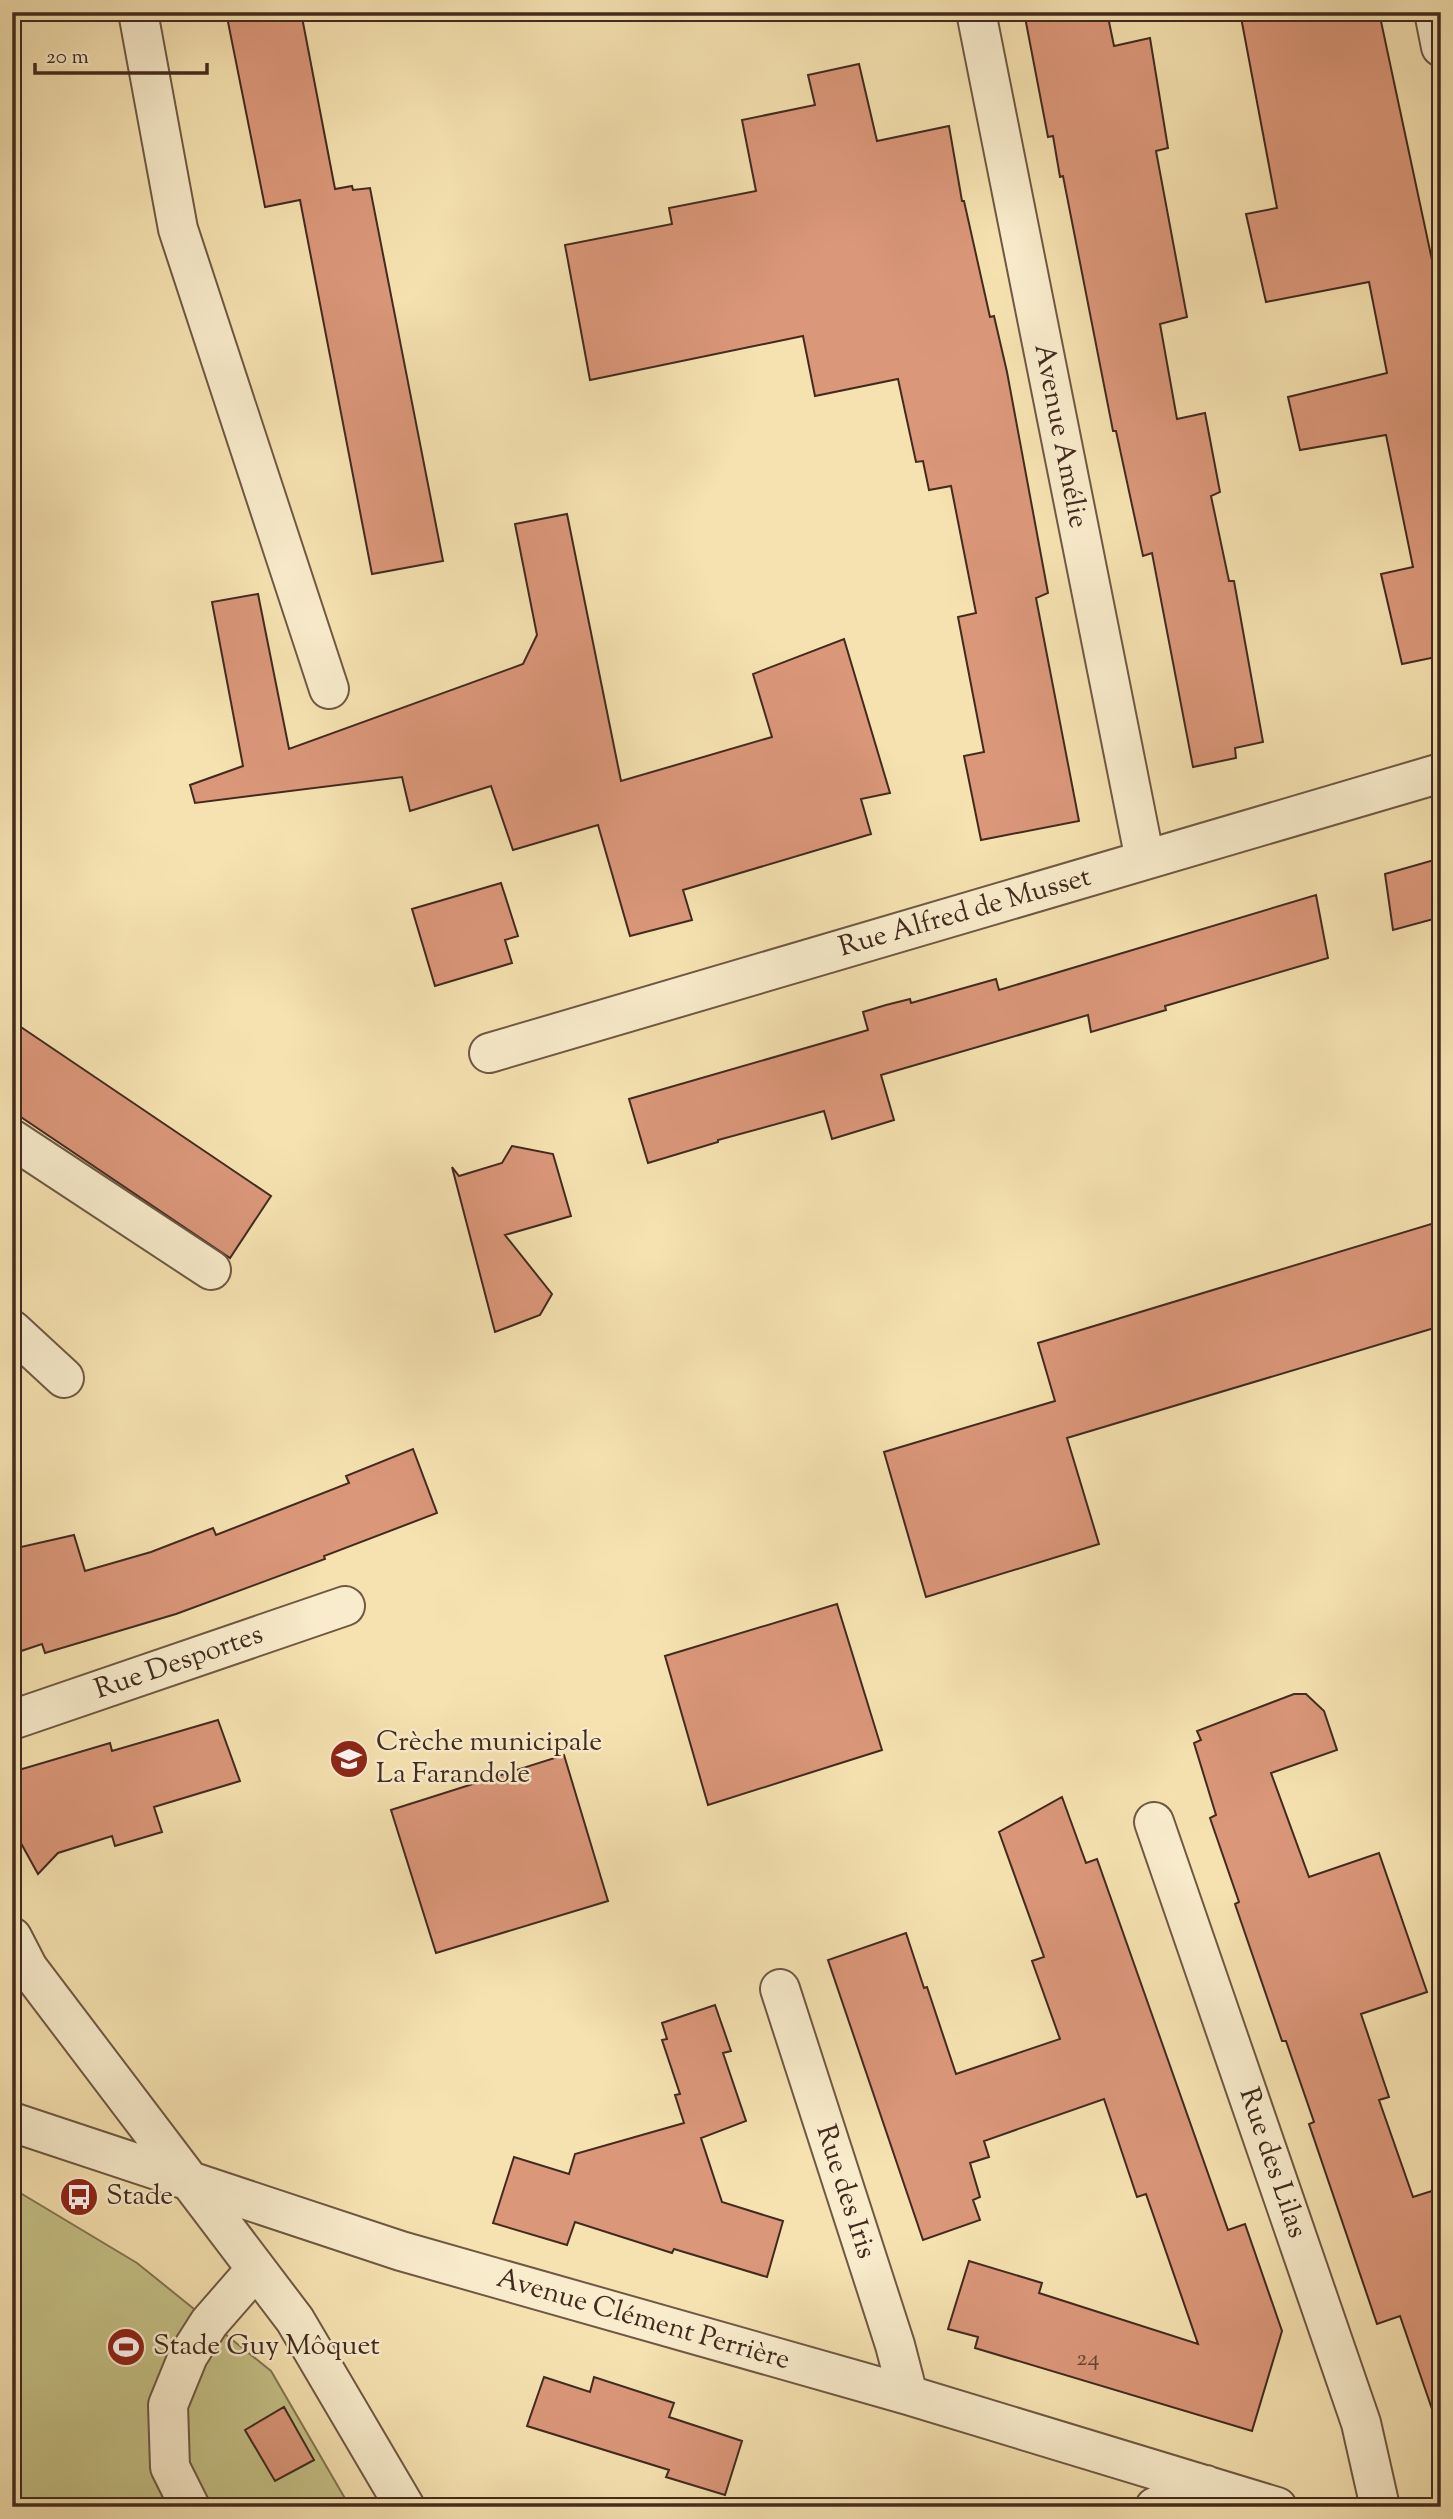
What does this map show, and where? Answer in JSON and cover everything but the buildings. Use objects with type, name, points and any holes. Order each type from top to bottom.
[{"type":"street","points":[[138,12],[178,229],[329,689]]},
{"type":"street","name":"Avenue Amélie","points":[[976,12],[1145,860]]},
{"type":"street","points":[[1434,12],[1441,47]]},
{"type":"street","name":"Rue Alfred de Musset","points":[[489,1053],[1441,773]]},
{"type":"street","points":[[12,1139],[211,1270]]},
{"type":"street","points":[[12,1330],[64,1378]]},
{"type":"street","name":"Rue Desportes","points":[[12,1720],[345,1605]]},
{"type":"street","name":"Rue des Lilas","points":[[1154,1822],[1361,2423],[1380,2507]]},
{"type":"street","points":[[20,1952],[295,2320],[405,2507]]},
{"type":"street","name":"Rue des Iris","points":[[780,1989],[895,2345],[908,2395]]},
{"type":"street","name":"Avenue Clément Perrière","points":[[12,2122],[401,2251],[908,2395],[1277,2507]]},
{"type":"street","points":[[190,2507],[170,2467],[168,2405],[188,2356],[209,2323],[256,2269]]},
{"type":"street","points":[[1155,2507],[1206,2484]]},
{"type":"shaded area","name":"Stade Guy Môquet","points":[[12,2188],[137,2263],[271,2371],[350,2507],[12,2507]]},
{"type":"place","name":"Crèche municipale La Farandole","points":[[349,1759]]},
{"type":"place","name":"Stade","points":[[79,2197]]},
{"type":"place","name":"Stade Guy Môquet","points":[[126,2347]]}]
